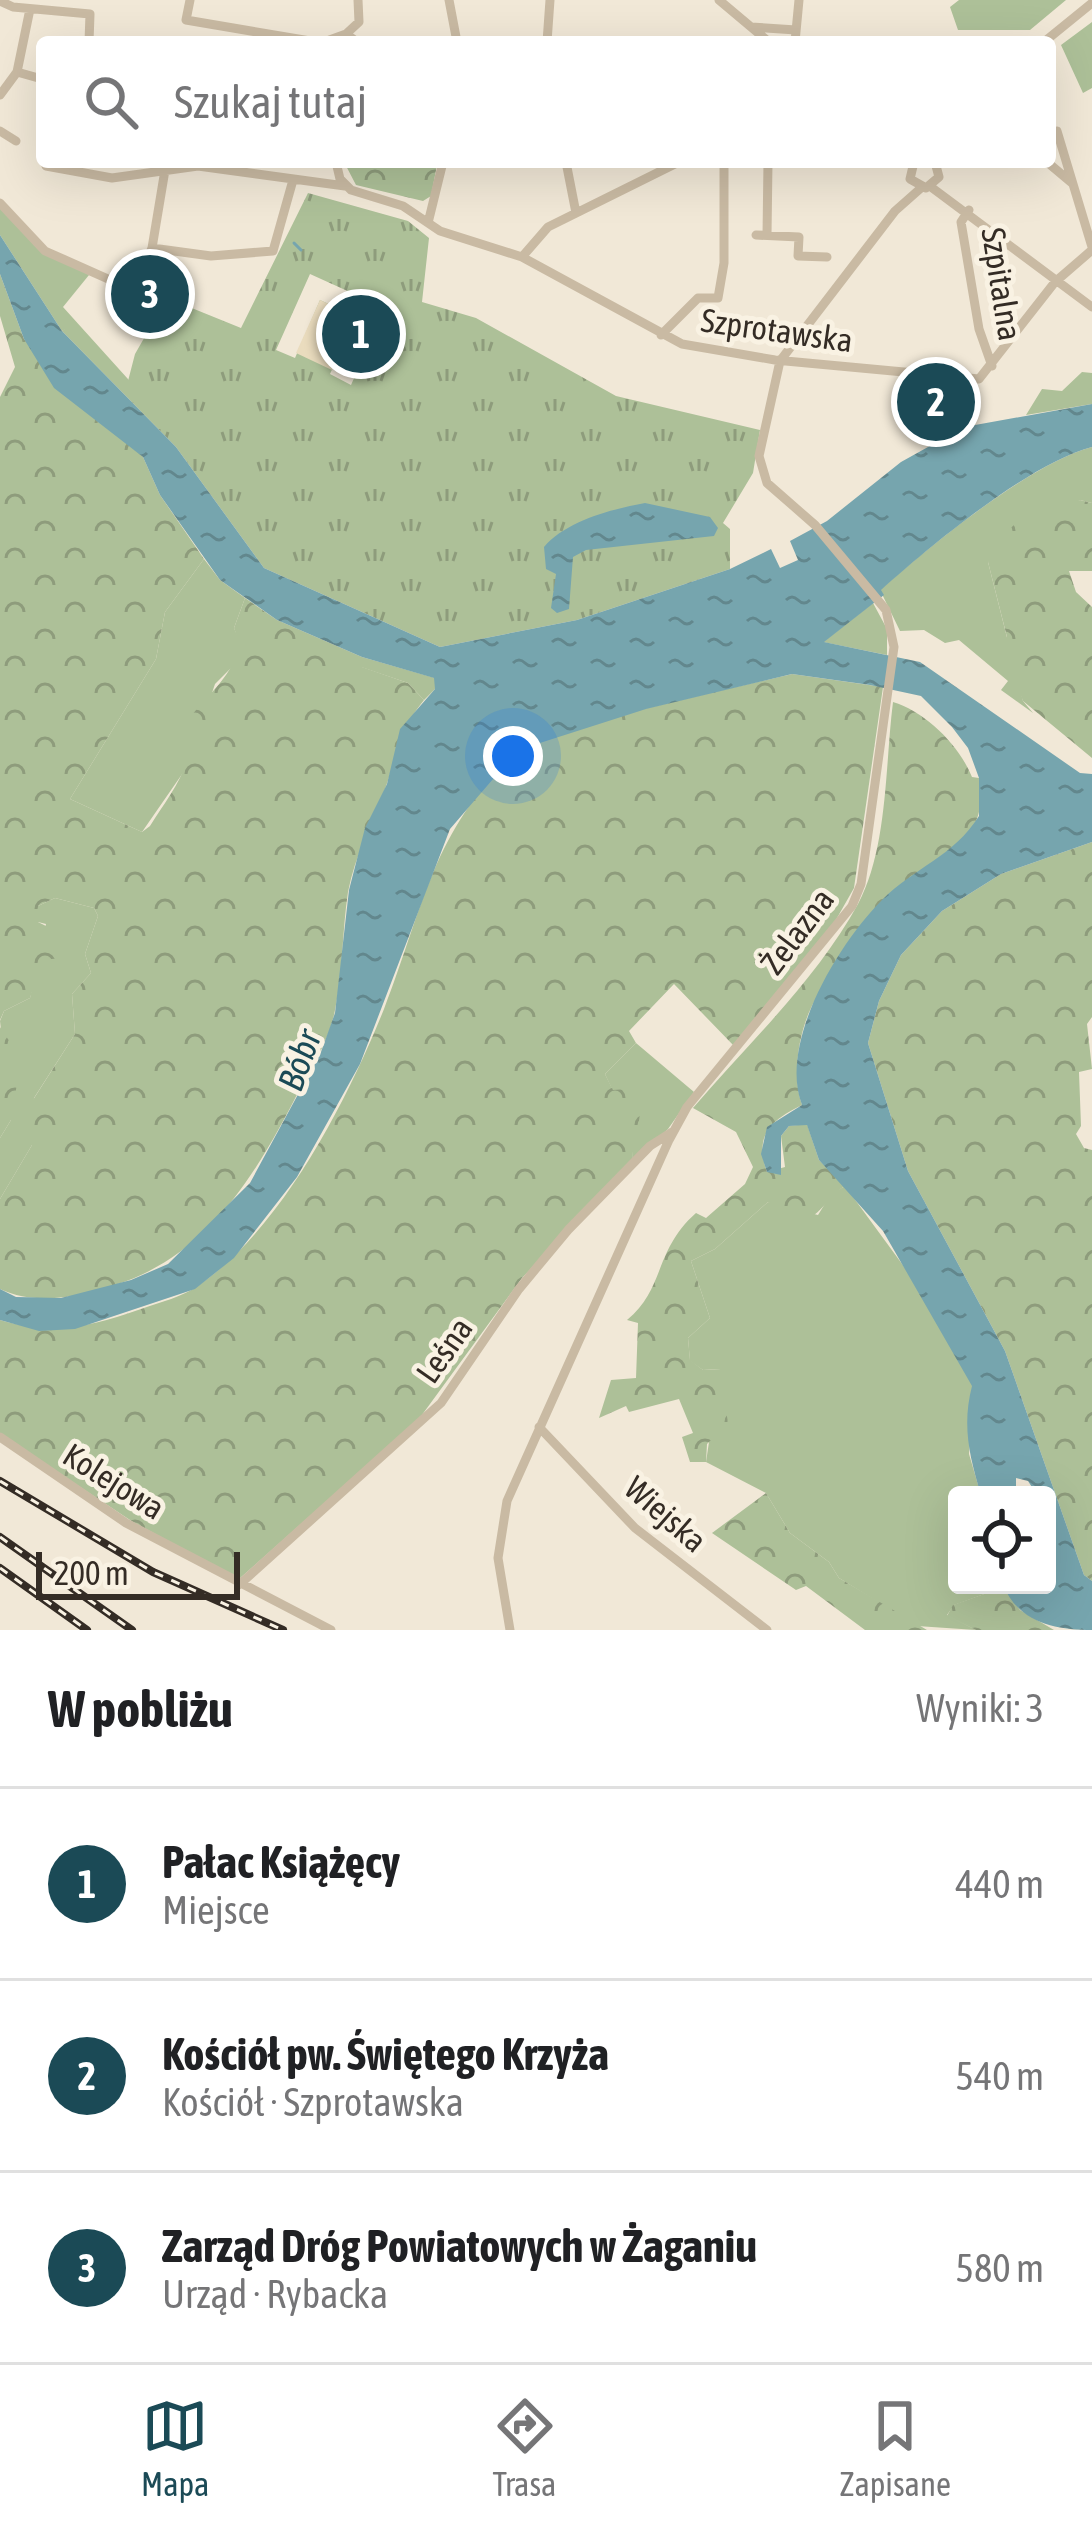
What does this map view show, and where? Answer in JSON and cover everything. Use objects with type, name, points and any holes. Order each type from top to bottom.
[{"type":"street","points":[[190,0],[186,20],[282,36]]},
{"type":"street","points":[[340,36],[360,20],[358,0]]},
{"type":"street","points":[[449,0],[456,36]]},
{"type":"street","points":[[547,36],[550,0]]},
{"type":"street","points":[[719,0],[762,36]]},
{"type":"street","points":[[752,27],[795,36],[799,0]]},
{"type":"street","points":[[0,1],[90,14]]},
{"type":"street","points":[[89,36],[90,14],[100,1]]},
{"type":"street","points":[[1051,36],[1092,3]]},
{"type":"street","points":[[0,95],[17,72],[30,8]]},
{"type":"street","points":[[17,72],[36,78]]},
{"type":"street","points":[[0,131],[16,141]]},
{"type":"street","points":[[992,366],[1055,282],[1092,248],[1056,140]]},
{"type":"street","name":"Szprotawska","points":[[57,168],[112,178],[182,168]]},
{"type":"street","name":"Szprotawska","points":[[212,168],[345,186],[403,206],[428,223],[522,257],[661,335],[780,361],[962,381],[979,379],[992,366]]},
{"type":"street","points":[[338,168],[345,186]]},
{"type":"street","points":[[428,223],[442,168]]},
{"type":"street","points":[[567,168],[576,213]]},
{"type":"street","points":[[522,257],[537,236],[668,168]]},
{"type":"street","name":"Szprotawska","points":[[661,335],[698,298],[718,298],[724,263],[724,168]]},
{"type":"street","points":[[768,168],[762,235],[799,237],[799,256],[827,257]]},
{"type":"street","points":[[895,211],[910,168],[934,173],[964,207],[1092,307]]},
{"type":"street","points":[[1054,168],[1072,183]]},
{"type":"street","points":[[0,202],[47,253],[135,291],[152,248],[165,170]]},
{"type":"street","points":[[895,211],[934,173]]},
{"type":"street","points":[[152,248],[212,256],[273,251],[293,180]]},
{"type":"street","name":"Szpitalna","points":[[964,207],[961,222],[980,329],[992,366]]},
{"type":"street","name":"Żelazna","points":[[509,1627],[499,1538],[511,1490],[674,1131],[687,1106],[790,987],[856,898],[895,647],[891,621],[879,600],[815,525],[774,491],[760,471],[760,443],[780,361],[895,211]]},
{"type":"street","name":"Leśna","points":[[239,1585],[440,1403],[555,1245],[650,1146],[674,1131]]},
{"type":"street","name":"Wiejska","points":[[539,1427],[635,1528],[767,1630]]},
{"type":"street","name":"Kolejowa","points":[[0,1437],[64,1485],[239,1585],[332,1630]]},
{"type":"green space","points":[[959,0],[1066,0],[1030,30],[958,30],[950,7]]},
{"type":"green space","points":[[1092,22],[1092,88],[1083,93],[1061,45]]},
{"type":"green space","points":[[347,168],[436,168],[431,196],[423,201],[356,185]]},
{"type":"green space","points":[[308,193],[408,221],[429,238],[422,302],[476,318],[616,396],[760,430],[753,473],[723,523],[730,529],[730,569],[577,620],[440,647],[264,568],[176,447],[62,331],[73,323],[128,381],[135,354],[167,298],[241,328]],"holes":[[[310,274],[385,308],[351,385],[330,374],[356,317],[320,300],[295,358],[276,350]]]},
{"type":"green space","points":[[0,204],[33,242],[89,275],[63,307],[146,399],[70,327],[62,331],[0,235]]},
{"type":"green space","points":[[0,274],[24,339],[143,457],[160,495],[204,559],[165,612],[156,659],[70,799],[142,832],[150,826],[186,763],[189,719],[232,665],[237,641],[234,628],[245,598],[277,620],[362,657],[362,667],[408,683],[424,700],[403,734],[351,878],[330,1030],[268,1147],[228,1205],[179,1253],[115,1285],[58,1298],[28,1297],[0,1289],[0,1199],[32,1145],[31,1103],[75,1034],[72,994],[91,973],[85,954],[98,916],[94,908],[55,898],[38,906],[38,922],[64,935],[61,958],[42,960],[30,998],[4,1011],[0,1020],[0,397],[15,367],[0,316]]},
{"type":"green space","points":[[1082,372],[1092,373],[1092,404],[1026,415],[1042,389],[1062,391]]},
{"type":"green space","points":[[1092,447],[1092,503],[1080,500],[988,562],[1023,701],[1033,713],[1001,690],[1008,681],[959,640],[945,643],[924,630],[900,631],[880,590],[1011,488]]},
{"type":"green space","points":[[1080,500],[1092,503],[1092,571],[1069,571],[1076,592],[1092,607],[1092,758],[1023,701],[1004,650],[1007,637],[988,562],[991,547],[1016,523]]},
{"type":"green space","points":[[204,559],[220,580],[245,598],[234,628],[241,644],[238,661],[215,684],[187,767],[142,832],[70,799],[156,659],[165,612]]},
{"type":"green space","points":[[873,603],[887,629],[887,655],[823,642]]},
{"type":"green space","points":[[362,657],[435,678],[435,689],[424,700],[408,683],[361,667]]},
{"type":"green space","points":[[792,674],[883,687],[854,888],[829,932],[735,1047],[674,984],[629,1031],[636,1043],[605,1074],[613,1090],[628,1089],[640,1100],[632,1162],[522,1278],[419,1419],[239,1579],[133,1522],[0,1434],[0,1320],[71,1327],[179,1296],[229,1261],[284,1197],[331,1122],[369,1045],[447,843],[486,784],[514,754],[602,720]]},
{"type":"green space","points":[[893,702],[940,731],[972,777],[979,778],[978,815],[964,838],[915,878],[876,921],[806,1019],[797,1070],[802,1105],[773,1123],[764,1139],[763,1159],[767,1172],[785,1167],[781,1136],[789,1126],[807,1124],[819,1160],[845,1186],[803,1220],[784,1216],[768,1202],[715,1249],[691,1261],[710,1318],[688,1338],[690,1360],[703,1370],[721,1369],[716,1400],[726,1410],[728,1423],[707,1444],[706,1462],[690,1462],[682,1437],[693,1433],[679,1399],[629,1412],[626,1406],[599,1418],[611,1380],[636,1378],[638,1323],[627,1320],[648,1295],[673,1241],[696,1213],[706,1218],[745,1184],[753,1167],[736,1132],[693,1108],[802,985],[858,904],[880,832]]},
{"type":"green space","points":[[1092,842],[1092,1017],[1087,1024],[1092,1069],[1079,1072],[1081,1126],[1076,1134],[1084,1148],[1092,1150],[1092,1581],[1084,1575],[1005,1351],[908,1171],[868,1043],[879,1001],[901,955],[942,911],[1001,874]]},
{"type":"green space","points":[[55,898],[94,908],[98,916],[85,954],[91,973],[72,994],[75,1034],[34,1098],[32,1145],[0,1199],[0,1138],[11,1120],[0,1021],[4,1011],[30,998],[46,924],[38,922],[38,906]]},
{"type":"green space","points":[[0,1027],[21,1059],[11,1120],[0,1138]]},
{"type":"green space","points":[[636,1043],[694,1092],[668,1129],[632,1162],[633,1134],[605,1074]]},
{"type":"green space","points":[[845,1186],[924,1294],[973,1386],[969,1454],[978,1486],[948,1486],[948,1594],[985,1594],[954,1605],[947,1615],[976,1630],[917,1626],[839,1578],[829,1562],[790,1533],[766,1493],[706,1462],[720,1369],[703,1370],[690,1361],[688,1338],[710,1318],[691,1261],[715,1249],[768,1202],[818,1215],[831,1194]]},
{"type":"green space","points":[[766,1493],[790,1533],[829,1562],[839,1578],[927,1630],[865,1630],[806,1586],[796,1590],[712,1533]]},
{"type":"green space","points":[[984,1594],[1009,1594],[1020,1610],[1054,1630],[976,1630],[947,1616],[953,1605]]},
{"type":"shaded area","points":[[320,300],[356,317],[332,370],[296,353]]},
{"type":"water","points":[[0,235],[62,331],[176,447],[264,568],[440,647],[577,620],[730,569],[771,549],[780,568],[798,560],[790,541],[827,521],[901,462],[964,427],[1092,404],[1092,447],[1040,470],[982,508],[824,642],[920,662],[1080,773],[1092,774],[1092,842],[1001,874],[942,911],[901,955],[879,1001],[868,1043],[908,1171],[1005,1351],[1053,1486],[1031,1486],[1016,1478],[1016,1486],[978,1486],[968,1440],[972,1386],[883,1231],[819,1160],[807,1125],[789,1126],[781,1136],[781,1175],[767,1172],[761,1154],[767,1127],[802,1105],[798,1053],[805,1024],[831,968],[882,900],[958,842],[979,816],[979,778],[968,748],[952,727],[921,696],[870,685],[792,674],[646,709],[518,750],[450,829],[360,1064],[297,1177],[234,1258],[195,1289],[75,1329],[39,1331],[0,1320],[0,1289],[16,1297],[61,1298],[131,1280],[168,1264],[250,1183],[321,1052],[335,1013],[349,890],[365,828],[387,784],[400,729],[435,689],[434,678],[362,657],[277,620],[220,580],[160,495],[143,457],[54,388],[24,339],[0,274]]},
{"type":"water","points":[[645,503],[710,517],[718,528],[714,536],[586,550],[573,557],[569,609],[557,613],[551,608],[556,574],[546,569],[544,547],[577,523]]},
{"type":"water","points":[[1056,1496],[1084,1575],[1092,1581],[1092,1630],[1040,1622],[1008,1594],[1056,1594]]},
{"type":"waterway","points":[[294,243],[301,250]]},
{"type":"railway","points":[[0,1481],[153,1572],[283,1630]]},
{"type":"railway","points":[[0,1537],[132,1630]]},
{"type":"railway","points":[[0,1568],[87,1630]]},
{"type":"place","name":"Zarząd Dróg Powiatowych w Żaganiu","points":[[150,294]]},
{"type":"place","name":"Pałac Książęcy","points":[[361,334]]},
{"type":"place","name":"Kościół pw. Świętego Krzyża","points":[[936,402]]},
{"type":"water label","name":"Bóbr","points":[[299,1060]]}]
